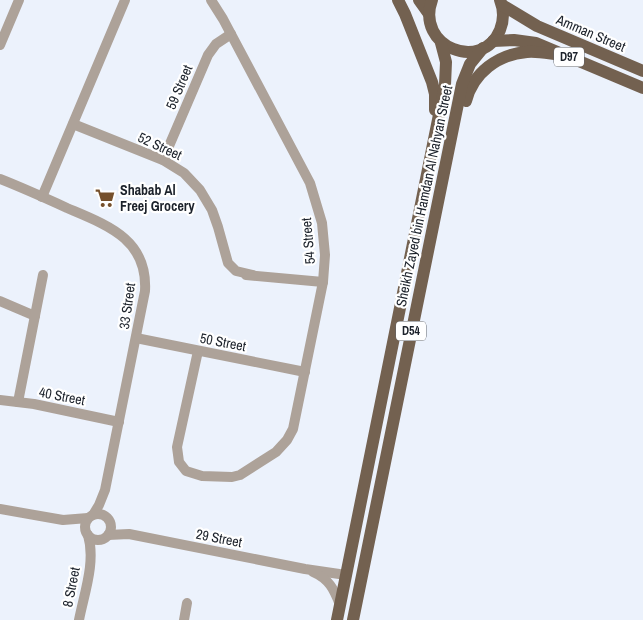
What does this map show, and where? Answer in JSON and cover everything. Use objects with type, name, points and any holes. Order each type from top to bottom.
[{"type":"main road","points":[[398,0],[432,82],[435,107],[430,135],[434,143]]},
{"type":"main road","points":[[419,0],[429,14]]},
{"type":"main road","points":[[429,14],[432,0]]},
{"type":"main road","name":"Sheikh Zayed bin Hamdan Al Nahyan Street","points":[[353,619],[464,77],[470,64],[488,45],[502,24],[504,15],[501,3]]},
{"type":"main road","name":"Amman Street","points":[[501,3],[537,26],[643,71]]},
{"type":"main road","name":"Sheikh Zayed bin Hamdan Al Nahyan Street","points":[[337,620],[447,77],[446,62],[441,43],[432,30],[429,14]]},
{"type":"main road","name":"D97","points":[[488,45],[514,40],[541,45],[643,88]]},
{"type":"main road","points":[[441,43],[450,49],[461,52],[472,52],[488,45]]},
{"type":"main road","points":[[452,138],[458,130],[471,86],[492,63],[512,54],[527,52],[563,55]]},
{"type":"main road","points":[[346,575],[355,583],[352,604],[353,619]]},
{"type":"street","points":[[0,44],[19,0]]},
{"type":"street","points":[[42,197],[125,0]]},
{"type":"street","name":"54 Street","points":[[198,350],[182,429],[182,449],[186,461],[194,470],[207,476],[232,477],[240,475],[280,448],[287,440],[292,429],[322,282],[325,255],[324,238],[310,183],[231,34],[210,0]]},
{"type":"street","name":"59 Street","points":[[163,160],[208,55],[216,44],[231,34]]},
{"type":"street","name":"52 Street","points":[[73,124],[163,160],[184,173],[200,190],[215,218],[227,261],[232,268],[239,272],[253,275],[322,282]]},
{"type":"street","name":"33 Street","points":[[0,179],[114,229],[126,239],[142,263],[145,283],[119,422],[105,490],[99,505],[90,516]]},
{"type":"street","points":[[18,402],[43,275]]},
{"type":"street","points":[[0,301],[35,316]]},
{"type":"street","name":"50 Street","points":[[136,338],[305,372]]},
{"type":"street","name":"40 Street","points":[[0,400],[119,422]]},
{"type":"street","name":"33 Street","points":[[105,490],[108,519]]},
{"type":"street","points":[[0,509],[63,520],[79,527],[97,540],[106,537],[111,530],[108,519],[100,514],[63,520]]},
{"type":"street","points":[[87,534],[85,525],[90,516]]},
{"type":"street","name":"29 Street","points":[[108,519],[129,534]]},
{"type":"street","name":"8 Street","points":[[79,620],[91,560],[87,534]]},
{"type":"street","name":"29 Street","points":[[106,537],[129,534],[305,569],[346,575]]},
{"type":"street","name":"8 Street","points":[[91,560],[106,537]]},
{"type":"street","name":"29 Street","points":[[305,569],[323,577],[330,583],[336,592],[340,606]]},
{"type":"street","points":[[184,620],[187,603]]},
{"type":"place","name":"Shabab Al Freej Grocery","points":[[105,198]]}]
